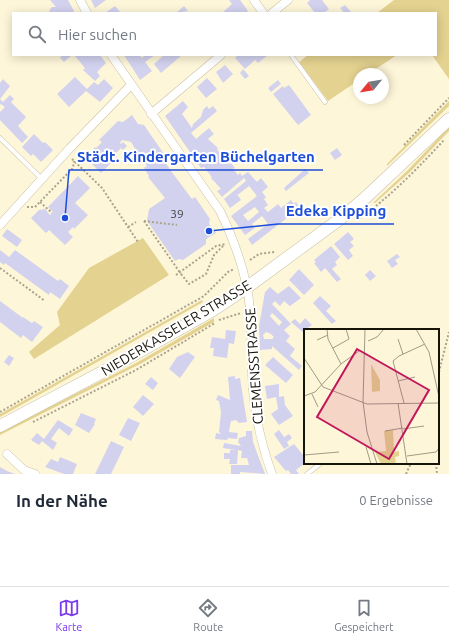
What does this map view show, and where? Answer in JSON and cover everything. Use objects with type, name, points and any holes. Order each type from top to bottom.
[{"type":"main road","name":"NIEDERKASSELER STRASSE","points":[[0,426],[110,368],[213,310],[246,288],[340,219],[364,199],[449,119]]},
{"type":"street","points":[[80,0],[86,12]]},
{"type":"street","points":[[254,0],[262,12]]},
{"type":"street","points":[[273,12],[288,0]]},
{"type":"street","name":"CLEMENSSTRASSE","points":[[112,56],[220,211],[234,239],[242,265],[250,308],[252,374],[257,423],[272,474]]},
{"type":"street","points":[[151,114],[220,56]]},
{"type":"street","points":[[0,225],[66,152],[131,85]]},
{"type":"street","points":[[7,454],[24,470],[35,474]]},
{"type":"lane","points":[[292,56],[325,102]]},
{"type":"lane","points":[[0,138],[42,179]]},
{"type":"lane","points":[[307,474],[320,464]]},
{"type":"path","points":[[356,221],[378,206],[449,135]]},
{"type":"path","points":[[66,152],[102,188],[138,242]]},
{"type":"path","points":[[19,204],[24,207],[35,207],[73,168],[74,161]]},
{"type":"path","points":[[40,202],[52,213]]},
{"type":"path","points":[[177,225],[144,221],[189,284],[206,274],[214,255],[224,245],[234,239]]},
{"type":"path","points":[[128,227],[136,222]]},
{"type":"path","points":[[176,275],[216,246],[224,245]]},
{"type":"path","points":[[0,268],[46,301]]},
{"type":"path","points":[[28,425],[136,370],[219,320],[231,317],[250,308]]},
{"type":"path","points":[[439,372],[449,332]]},
{"type":"path","points":[[406,474],[411,464]]},
{"type":"path","points":[[436,464],[437,474]]},
{"type":"shaded area","points":[[394,0],[449,0],[449,79],[433,56],[437,56],[437,12],[378,12]]},
{"type":"shaded area","points":[[307,56],[395,56],[377,68],[353,68],[353,84],[328,101],[299,62]]},
{"type":"shaded area","points":[[449,101],[449,106],[387,166],[387,164]]},
{"type":"shaded area","points":[[449,127],[449,131],[410,172],[375,203],[373,203],[407,171]]},
{"type":"shaded area","points":[[143,238],[169,275],[34,359],[29,352],[60,325],[57,312],[89,268]]},
{"type":"shaded area","points":[[202,300],[203,302],[0,417],[0,414]]},
{"type":"shaded area","points":[[214,318],[214,322],[142,363],[0,435],[0,432],[136,363]]},
{"type":"building","points":[[50,0],[68,0],[74,12],[49,11],[52,7],[56,7]]},
{"type":"building","points":[[91,0],[106,0],[95,8]]},
{"type":"building","points":[[229,0],[240,0],[248,11],[223,12],[232,4]]},
{"type":"building","points":[[310,0],[322,0],[329,9],[325,12],[314,12],[307,3]]},
{"type":"building","points":[[345,5],[351,12],[343,12],[340,8]]},
{"type":"building","points":[[115,6],[120,12],[106,12]]},
{"type":"building","points":[[184,6],[188,11],[182,12],[177,12]]},
{"type":"building","points":[[61,56],[71,56],[64,62],[60,58]]},
{"type":"building","points":[[75,56],[101,56],[106,63],[97,72],[100,76],[95,81],[83,70],[85,68]]},
{"type":"building","points":[[125,56],[140,56],[142,58],[144,56],[154,56],[145,62],[152,71],[140,80]]},
{"type":"building","points":[[163,56],[181,56],[161,73],[154,64]]},
{"type":"building","points":[[237,56],[267,56],[258,63],[255,60],[245,69],[235,58]]},
{"type":"building","points":[[225,65],[233,74],[223,83],[216,72]]},
{"type":"building","points":[[243,69],[249,76],[245,79],[240,73]]},
{"type":"building","points":[[75,77],[87,89],[94,82],[98,85],[104,79],[113,88],[100,102],[86,91],[69,107],[57,94]]},
{"type":"building","points":[[207,78],[217,89],[206,98],[197,87]]},
{"type":"building","points":[[3,79],[10,86],[0,99],[0,83]]},
{"type":"building","points":[[278,80],[281,84],[271,92],[268,88]]},
{"type":"building","points":[[289,85],[311,115],[298,125],[273,94],[283,86],[284,88]]},
{"type":"building","points":[[10,95],[14,99],[11,102],[26,117],[18,126],[28,137],[22,143],[0,120],[0,112],[5,107],[1,104],[0,105],[0,99],[3,102]]},
{"type":"building","points":[[183,101],[188,107],[182,114],[192,128],[193,124],[201,117],[203,110],[207,106],[209,109],[213,106],[217,111],[191,133],[196,139],[209,128],[214,134],[208,139],[218,148],[217,149],[219,152],[221,151],[229,164],[231,163],[235,168],[233,169],[238,175],[240,173],[242,176],[248,172],[257,182],[261,178],[268,187],[262,192],[266,197],[264,199],[268,205],[264,208],[268,212],[278,204],[281,208],[291,200],[294,204],[296,202],[300,208],[252,245],[248,239],[268,224],[262,216],[252,224],[255,228],[245,235],[231,216],[257,196],[249,186],[237,194],[241,200],[230,208],[224,199],[246,181],[244,178],[222,197],[217,191],[221,189],[212,180],[211,176],[204,167],[201,168],[165,116]],"holes":[[[255,207],[259,212],[248,221],[243,215]]]},
{"type":"building","points":[[132,115],[138,124],[144,125],[164,154],[161,156],[171,171],[192,199],[195,197],[210,219],[209,224],[216,233],[206,239],[206,244],[183,260],[179,259],[175,261],[147,221],[149,209],[165,198],[148,177],[149,176],[144,168],[147,166],[141,158],[143,157],[141,155],[137,158],[134,154],[137,152],[131,142],[122,140],[120,143],[121,144],[123,142],[127,146],[123,150],[121,148],[115,154],[117,157],[101,173],[86,158],[95,147],[96,148],[102,142],[99,140],[118,121],[123,122]]},
{"type":"building","points":[[34,134],[53,150],[41,162],[33,154],[31,156],[22,147]]},
{"type":"building","points":[[337,148],[342,155],[335,160],[330,153]]},
{"type":"building","points":[[305,169],[309,173],[286,191],[284,188]]},
{"type":"building","points":[[78,176],[90,188],[75,203],[88,215],[74,229],[73,227],[68,232],[73,237],[65,245],[49,230],[46,233],[31,218],[39,210],[45,209],[50,215],[53,212],[48,207]]},
{"type":"building","points":[[7,229],[22,240],[17,247],[2,236]]},
{"type":"building","points":[[348,232],[354,239],[350,242],[354,246],[349,250],[353,256],[348,260],[334,244]]},
{"type":"building","points":[[331,246],[340,257],[335,262],[337,265],[332,269],[341,279],[337,282],[325,268],[321,272],[314,263],[316,262],[314,260]]},
{"type":"building","points":[[0,250],[9,257],[15,250],[58,281],[60,279],[69,286],[60,299],[50,292],[49,295],[5,263],[4,265],[0,262]]},
{"type":"building","points":[[397,254],[400,257],[395,260],[398,264],[392,268],[387,261]]},
{"type":"building","points":[[299,269],[314,285],[304,295],[289,280]]},
{"type":"building","points":[[370,270],[376,276],[370,281],[365,275]]},
{"type":"building","points":[[289,286],[301,298],[290,306],[284,301],[280,306],[275,301],[272,304],[291,324],[284,330],[290,336],[286,341],[295,349],[290,356],[302,366],[299,370],[272,346],[272,349],[260,350],[259,326],[265,292],[270,287],[278,294]],"holes":[[[272,313],[282,322],[279,326],[270,316]],[[266,332],[271,334],[274,337],[272,339],[264,339],[263,335]]]},
{"type":"building","points":[[320,296],[331,306],[326,311],[336,321],[332,324],[313,303]]},
{"type":"building","points":[[0,301],[23,318],[32,323],[34,321],[43,327],[32,342],[23,335],[21,338],[0,322]]},
{"type":"building","points":[[305,318],[312,325],[304,329],[304,333],[291,322],[295,319],[300,324]]},
{"type":"building","points":[[226,330],[236,331],[234,344],[229,343],[227,358],[213,356],[214,348],[210,348],[212,337],[225,339]]},
{"type":"building","points":[[188,352],[195,357],[180,378],[169,369],[177,357]]},
{"type":"building","points":[[9,355],[14,358],[9,366],[4,362]]},
{"type":"building","points":[[273,357],[293,375],[286,383],[265,365]]},
{"type":"building","points":[[235,376],[235,379],[240,378],[247,422],[239,423],[236,420],[231,421],[229,432],[238,433],[237,439],[215,439],[216,433],[221,434],[219,432],[221,412],[219,401],[216,400],[218,395],[230,400],[228,377]]},
{"type":"building","points":[[151,377],[158,383],[153,390],[145,384]]},
{"type":"building","points":[[279,384],[279,397],[284,396],[285,405],[293,416],[279,425],[271,414],[278,409],[276,397],[267,399],[265,386]]},
{"type":"building","points":[[143,395],[154,404],[143,416],[133,407]]},
{"type":"building","points":[[81,413],[96,419],[95,424],[89,433],[75,425]]},
{"type":"building","points":[[128,418],[140,423],[131,441],[119,435]]},
{"type":"building","points":[[58,420],[73,429],[69,436],[59,428],[51,439],[57,443],[53,450],[42,441],[39,445],[31,440],[37,433],[44,439]]},
{"type":"building","points":[[279,430],[284,437],[289,434],[292,438],[287,442],[289,446],[284,449],[274,434]]},
{"type":"building","points":[[246,431],[252,431],[253,442],[265,474],[240,472],[240,474],[231,474],[231,465],[249,465],[247,458],[241,458],[242,451],[238,450],[237,464],[229,464],[230,459],[224,459],[224,453],[230,453],[230,450],[236,450],[223,448],[224,443],[241,446],[238,442],[239,438],[246,436]]},
{"type":"building","points":[[111,441],[124,447],[111,474],[95,474]]},
{"type":"building","points":[[294,444],[304,456],[304,464],[296,470],[299,474],[291,474],[288,470],[286,471],[274,457]]},
{"type":"building","points":[[60,457],[77,464],[73,474],[64,474],[45,467],[51,459],[58,462]]},
{"type":"building","points":[[0,467],[7,471],[15,474],[0,474]]},
{"type":"place","name":"Städt. Kindergarten Büchelgarten","points":[[65,218]]},
{"type":"place","name":"Edeka Kipping","points":[[209,231]]}]
